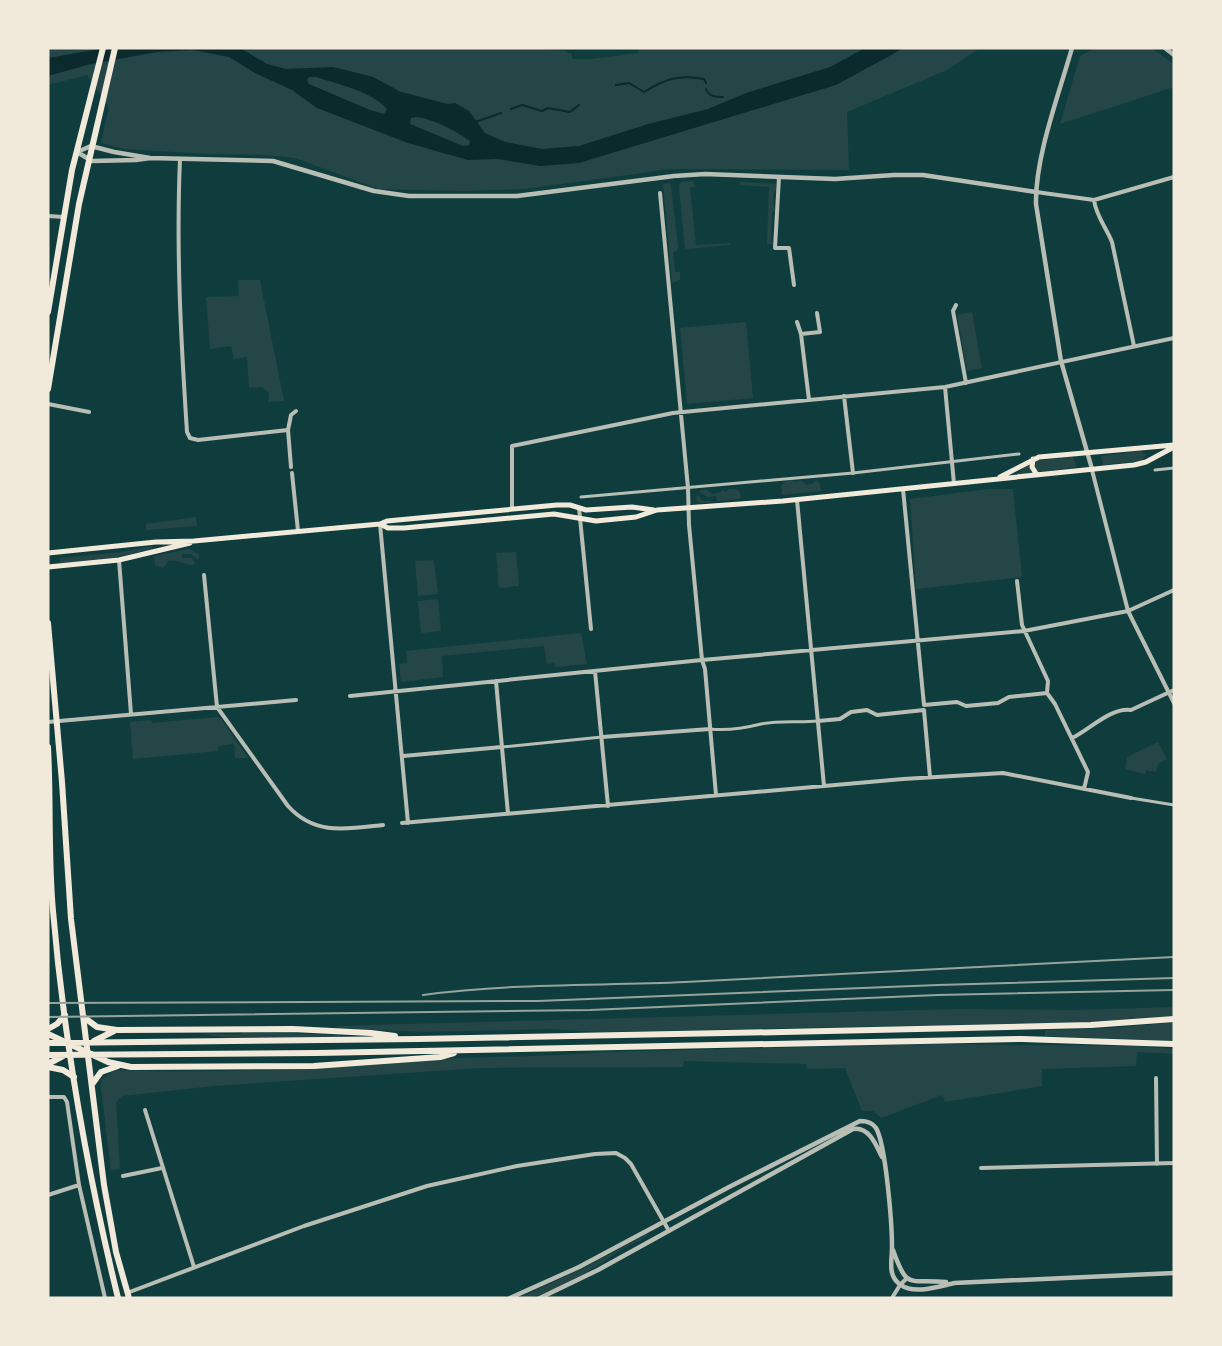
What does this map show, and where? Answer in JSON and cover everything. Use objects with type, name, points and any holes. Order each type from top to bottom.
[{"type":"main road","points":[[48,312],[50,290],[77,152],[103,48]]},
{"type":"main road","points":[[48,389],[88,161],[115,48]]},
{"type":"main road","points":[[999,478],[1033,459],[1143,447],[1174,446]]},
{"type":"main road","points":[[48,553],[156,542],[298,532],[380,524],[387,521],[562,505],[592,510],[632,507],[657,510],[903,489],[1139,464],[1174,446]]},
{"type":"main road","points":[[1143,447],[1149,453],[1148,461]]},
{"type":"main road","points":[[1033,459],[1032,466],[1037,475]]},
{"type":"main road","points":[[380,524],[388,528],[404,528],[558,514],[593,521],[636,517],[657,510]]},
{"type":"main road","points":[[48,567],[119,560],[194,541]]},
{"type":"main road","points":[[48,623],[69,902],[111,1228],[128,1296]]},
{"type":"main road","points":[[48,747],[52,909],[61,984],[89,1166],[118,1298]]},
{"type":"main road","points":[[65,1015],[48,1032],[70,1045],[118,1066],[314,1066],[440,1057],[463,1051]]},
{"type":"main road","points":[[84,1018],[99,1028],[117,1030],[293,1029],[371,1033],[418,1040]]},
{"type":"main road","points":[[48,1043],[418,1040],[1091,1025],[1174,1019]]},
{"type":"main road","points":[[48,1066],[78,1048],[117,1030]]},
{"type":"main road","points":[[48,1055],[463,1051],[1022,1039],[1174,1044]]},
{"type":"main road","points":[[48,1066],[63,1070],[74,1077]]},
{"type":"main road","points":[[93,1083],[100,1072],[118,1066]]},
{"type":"street","points":[[1072,48],[1038,174],[1036,192],[1038,221],[1061,361],[1092,469],[1128,611],[1174,703]]},
{"type":"street","points":[[1165,48],[1174,55]]},
{"type":"street","points":[[150,158],[88,161],[77,152],[91,146],[150,158],[273,161],[374,190],[409,196],[517,196],[694,174],[835,179],[923,175],[1094,200],[1174,177]]},
{"type":"street","points":[[180,159],[178,272],[187,432],[190,438],[198,440],[288,430]]},
{"type":"street","points":[[779,177],[775,248],[789,248],[794,285]]},
{"type":"street","points":[[660,193],[716,795]]},
{"type":"street","points":[[1094,200],[1098,216],[1112,242],[1134,346]]},
{"type":"street","points":[[48,216],[64,217]]},
{"type":"street","points":[[956,305],[953,311],[966,383]]},
{"type":"street","points":[[801,334],[820,332],[817,314]]},
{"type":"street","points":[[797,322],[801,334],[810,400]]},
{"type":"street","points":[[512,509],[512,446],[680,412],[945,387],[1174,338]]},
{"type":"street","points":[[945,387],[954,484]]},
{"type":"street","points":[[844,396],[852,473]]},
{"type":"street","points":[[48,404],[90,412]]},
{"type":"street","points":[[291,467],[288,430],[291,415],[296,411]]},
{"type":"street","points":[[581,497],[852,473],[1019,454]]},
{"type":"street","points":[[1155,470],[1174,468]]},
{"type":"street","points":[[292,472],[298,532]]},
{"type":"street","points":[[903,489],[930,777]]},
{"type":"street","points":[[797,499],[824,786]]},
{"type":"street","points":[[579,508],[591,629]]},
{"type":"street","points":[[380,524],[408,823]]},
{"type":"street","points":[[119,560],[131,714]]},
{"type":"street","points":[[204,575],[218,707],[288,806],[301,818],[319,826],[335,828],[383,825]]},
{"type":"street","points":[[1017,581],[1022,625],[1048,681],[1047,693],[1055,704],[1088,772],[1084,789]]},
{"type":"street","points":[[350,696],[1024,630],[1128,611],[1174,590]]},
{"type":"street","points":[[595,671],[608,806]]},
{"type":"street","points":[[496,681],[508,814]]},
{"type":"street","points":[[1072,738],[1089,730],[1092,724],[1124,709],[1131,710],[1174,690]]},
{"type":"street","points":[[403,756],[710,729],[751,728],[761,724],[840,719],[851,712],[867,710],[877,715],[957,702],[966,706],[998,704],[1009,697],[1047,693]]},
{"type":"street","points":[[48,722],[296,700]]},
{"type":"street","points":[[402,823],[930,777],[1003,773],[1174,805]]},
{"type":"street","points":[[1156,1078],[1157,1164]]},
{"type":"street","points":[[48,1097],[64,1097],[68,1102],[79,1185],[105,1298]]},
{"type":"street","points":[[145,1110],[194,1267]]},
{"type":"street","points":[[510,1298],[579,1267],[664,1221],[865,1121],[874,1126],[881,1142],[892,1248],[892,1273],[900,1285],[907,1289],[925,1289],[955,1283]]},
{"type":"street","points":[[540,1298],[598,1270],[669,1231],[852,1126],[870,1135],[884,1163]]},
{"type":"street","points":[[128,1296],[194,1267],[304,1226],[427,1186],[516,1166],[610,1152],[621,1155],[631,1164],[669,1231]]},
{"type":"street","points":[[981,1168],[1174,1163]]},
{"type":"street","points":[[123,1176],[162,1168]]},
{"type":"street","points":[[48,1196],[79,1185]]},
{"type":"street","points":[[892,1248],[900,1272],[906,1279],[915,1281],[955,1283],[1174,1274]]},
{"type":"street","points":[[892,1298],[906,1279]]},
{"type":"shaded area","points":[[48,48],[539,48],[566,51],[571,53],[573,59],[590,59],[638,53],[639,48],[980,48],[947,70],[847,112],[849,170],[672,169],[525,189],[462,191],[379,189],[295,158],[125,149],[101,143],[109,107],[87,75],[48,85]]},
{"type":"shaded area","points":[[105,48],[240,48],[267,64],[286,69],[333,67],[373,77],[401,92],[448,104],[455,103],[469,111],[485,133],[505,142],[542,149],[579,146],[648,124],[708,109],[746,93],[830,67],[865,48],[904,48],[836,85],[579,163],[540,166],[497,159],[468,160],[408,143],[317,108],[292,90],[255,73],[229,57],[193,50],[157,52],[91,64],[48,76],[48,58]],"holes":[[[309,77],[316,77],[363,93],[380,102],[387,109],[384,114],[370,110],[309,84],[307,80]],[[418,117],[452,130],[470,141],[469,145],[463,146],[410,124],[411,118]]]},
{"type":"shaded area","points":[[1095,48],[1151,48],[1174,64],[1174,87],[1060,124],[1080,56]]},
{"type":"shaded area","points":[[693,181],[695,187],[690,188],[696,245],[731,243],[731,245],[685,249],[679,186],[681,182]]},
{"type":"shaded area","points":[[740,182],[776,184],[773,205],[775,210],[772,213],[771,240],[773,244],[767,244],[769,187],[740,185]]},
{"type":"shaded area","points":[[669,183],[678,247],[677,251],[673,252],[675,272],[680,272],[680,280],[672,283],[663,184]]},
{"type":"shaded area","points":[[238,280],[260,280],[284,401],[268,402],[269,393],[262,387],[249,388],[247,357],[234,359],[231,346],[210,349],[206,297],[239,296]]},
{"type":"shaded area","points":[[972,312],[982,368],[967,371],[957,315]]},
{"type":"shaded area","points":[[746,322],[753,398],[687,404],[680,328]]},
{"type":"shaded area","points":[[1141,451],[1146,455],[1141,461],[1103,465],[1101,456]]},
{"type":"shaded area","points":[[1073,457],[1077,467],[1016,474],[1034,461]]},
{"type":"shaded area","points":[[816,480],[820,484],[821,491],[782,495],[781,486],[786,481],[802,481],[806,485]]},
{"type":"shaded area","points":[[729,489],[736,489],[740,492],[741,497],[739,499],[700,503],[696,500],[697,495],[704,501],[717,501],[716,496],[707,497],[700,492],[701,490],[707,490],[712,494],[723,490],[726,492]]},
{"type":"shaded area","points":[[988,489],[1013,489],[1022,577],[916,589],[910,499]]},
{"type":"shaded area","points":[[196,517],[197,526],[146,530],[146,524]]},
{"type":"shaded area","points":[[152,546],[153,549],[112,558],[60,564],[60,558],[121,552]]},
{"type":"shaded area","points":[[188,549],[199,554],[198,559],[191,554],[182,554],[182,558],[191,558],[195,562],[193,565],[168,561],[163,568],[155,565],[154,556]]},
{"type":"shaded area","points":[[516,552],[519,586],[499,588],[496,553]]},
{"type":"shaded area","points":[[434,560],[438,594],[418,596],[415,561]]},
{"type":"shaded area","points":[[438,599],[441,631],[421,633],[418,601]]},
{"type":"shaded area","points":[[581,633],[587,664],[555,667],[554,663],[547,664],[544,646],[442,656],[443,677],[401,682],[399,664],[407,663],[406,651]]},
{"type":"shaded area","points":[[218,717],[248,758],[235,758],[234,744],[218,746],[218,751],[133,759],[130,722],[151,720],[152,723]]},
{"type":"shaded area","points":[[1158,742],[1167,759],[1158,764],[1156,772],[1146,770],[1145,774],[1125,769],[1127,757]]},
{"type":"shaded area","points":[[1174,1007],[1174,1016],[1109,1022],[599,1032],[552,1029],[423,1032],[335,1026],[958,1009],[1078,1010]]},
{"type":"shaded area","points":[[1174,1022],[1174,1041],[1045,1036],[1045,1030],[1112,1028]]},
{"type":"shaded area","points":[[243,1032],[340,1035],[340,1037],[228,1038],[201,1034],[242,1034]]},
{"type":"shaded area","points":[[932,1044],[1136,1046],[1174,1049],[1174,1054],[1137,1052],[1136,1066],[1042,1069],[1042,1086],[945,1102],[942,1095],[881,1118],[873,1111],[862,1111],[845,1068],[807,1069],[806,1064],[684,1061],[683,1067],[480,1068],[214,1086],[122,1096],[116,1102],[120,1169],[111,1170],[101,1088],[101,1080],[115,1070],[238,1070],[603,1052]]},
{"type":"shaded area","points":[[650,1233],[558,1288],[532,1297],[519,1298],[582,1269]]},
{"type":"waterway","points":[[616,85],[629,83],[644,92],[680,77],[704,79],[706,83]]},
{"type":"waterway","points":[[706,89],[715,97],[723,97]]},
{"type":"waterway","points":[[511,109],[522,105],[542,111],[548,108],[570,112],[579,105]]},
{"type":"waterway","points":[[475,122],[501,113]]},
{"type":"railway","points":[[423,995],[521,987],[685,982],[1174,957]]},
{"type":"railway","points":[[48,1003],[538,1001],[1174,978]]},
{"type":"railway","points":[[48,1017],[590,1010],[938,995],[1174,990]]}]
